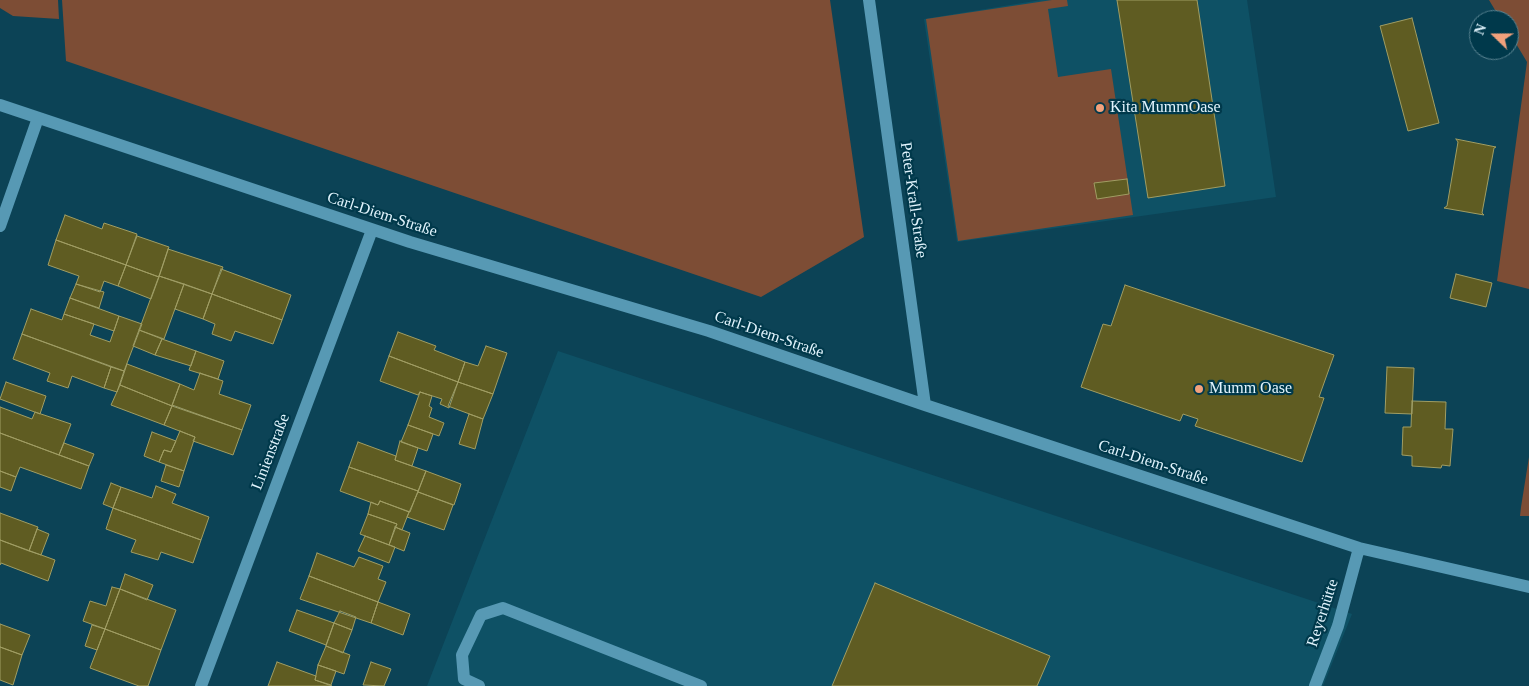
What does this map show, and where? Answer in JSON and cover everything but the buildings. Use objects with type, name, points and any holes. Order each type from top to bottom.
[{"type":"street","name":"Peter-Krall-Straße","points":[[869,0],[925,405]]},
{"type":"street","name":"Carl-Diem-Straße","points":[[0,105],[372,230],[709,331],[925,405],[1359,548],[1529,587]]},
{"type":"street","points":[[0,226],[38,118]]},
{"type":"street","name":"Linienstraße","points":[[201,686],[372,230]]},
{"type":"street","name":"Reyerhütte","points":[[1315,686],[1338,626],[1359,548]]},
{"type":"street","points":[[480,686],[464,679],[462,655],[481,615],[503,608],[700,686]]},
{"type":"shaded area","points":[[0,0],[58,0],[59,19],[13,16],[0,8]]},
{"type":"shaded area","points":[[62,0],[830,0],[864,237],[761,297],[66,61]]},
{"type":"shaded area","name":"Kita MummOase","points":[[1041,0],[1247,0],[1276,197],[957,242],[924,19]]},
{"type":"shaded area","points":[[1052,0],[1067,0],[1068,6],[1048,9],[1058,77],[1111,69],[1133,215],[958,241],[926,19]]},
{"type":"shaded area","points":[[1489,0],[1529,0],[1529,289],[1497,281],[1527,62],[1519,49],[1519,10],[1495,10]]},
{"type":"shaded area","points":[[558,351],[1352,614],[1323,686],[427,686]]},
{"type":"shaded area","points":[[1529,457],[1529,516],[1520,516],[1521,507]]},
{"type":"place","name":"Kita MummOase","points":[[1100,108]]},
{"type":"place","name":"Mumm Oase","points":[[1199,389]]}]
